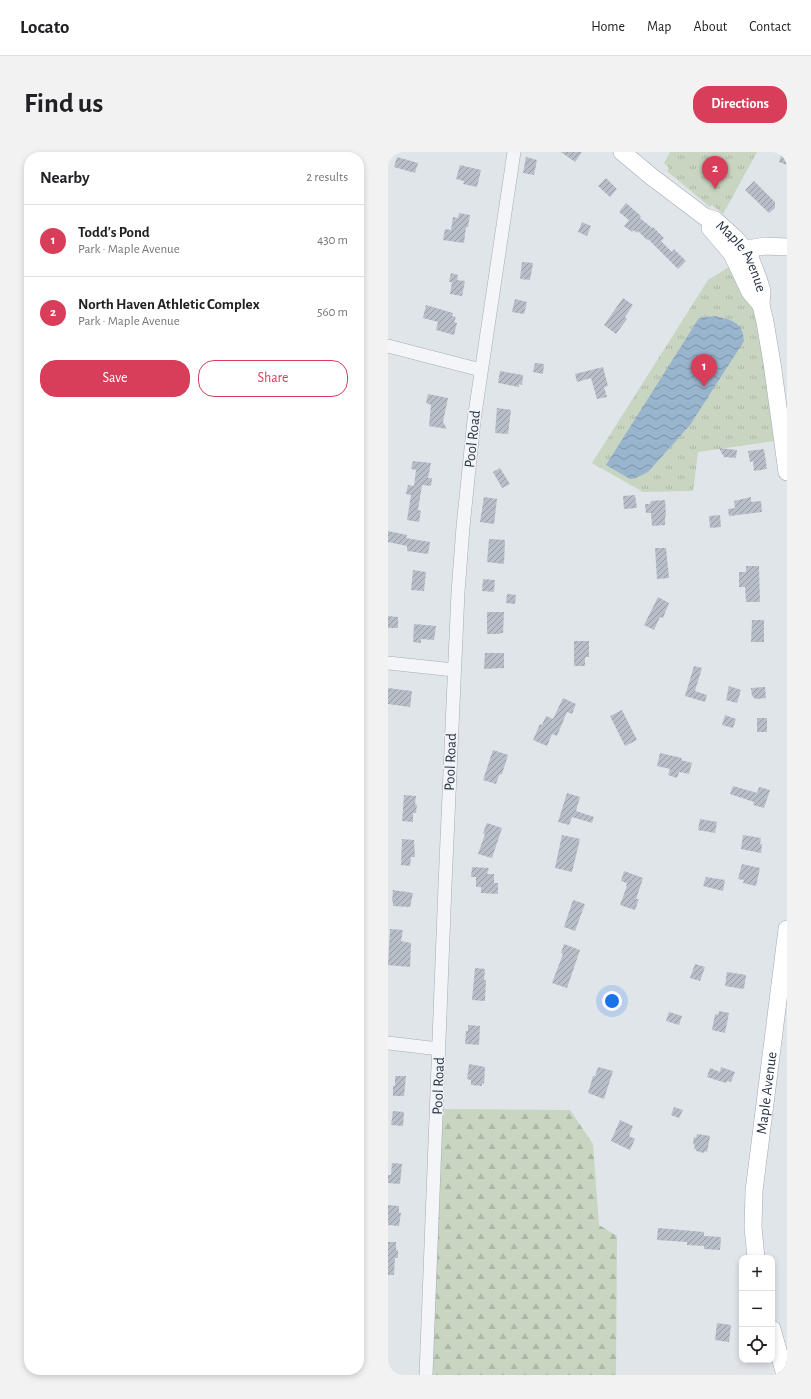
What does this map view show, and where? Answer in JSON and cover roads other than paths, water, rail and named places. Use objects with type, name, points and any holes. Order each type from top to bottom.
[{"type":"main road","name":"Maple Avenue","points":[[622,152],[705,217],[711,218],[717,222],[735,238],[750,292],[761,306],[772,363],[787,472]]},
{"type":"main road","points":[[738,251],[765,246],[787,248]]},
{"type":"main road","name":"Maple Avenue","points":[[756,1255],[753,1227],[754,1191],[787,929]]},
{"type":"main road","points":[[775,1336],[783,1355],[785,1375]]},
{"type":"street","name":"Pool Road","points":[[426,1375],[454,670],[463,527],[474,420],[514,152]]},
{"type":"street","points":[[388,346],[481,370]]},
{"type":"street","points":[[388,664],[454,670]]},
{"type":"street","points":[[388,1043],[439,1049]]},
{"type":"water","points":[[715,316],[736,323],[741,330],[744,341],[690,425],[648,472],[638,477],[630,479],[606,465],[699,318]]},
{"type":"place","name":"North Haven Athletic Complex","points":[[715,189]]},
{"type":"place","name":"Todd's Pond","points":[[704,387]]}]
